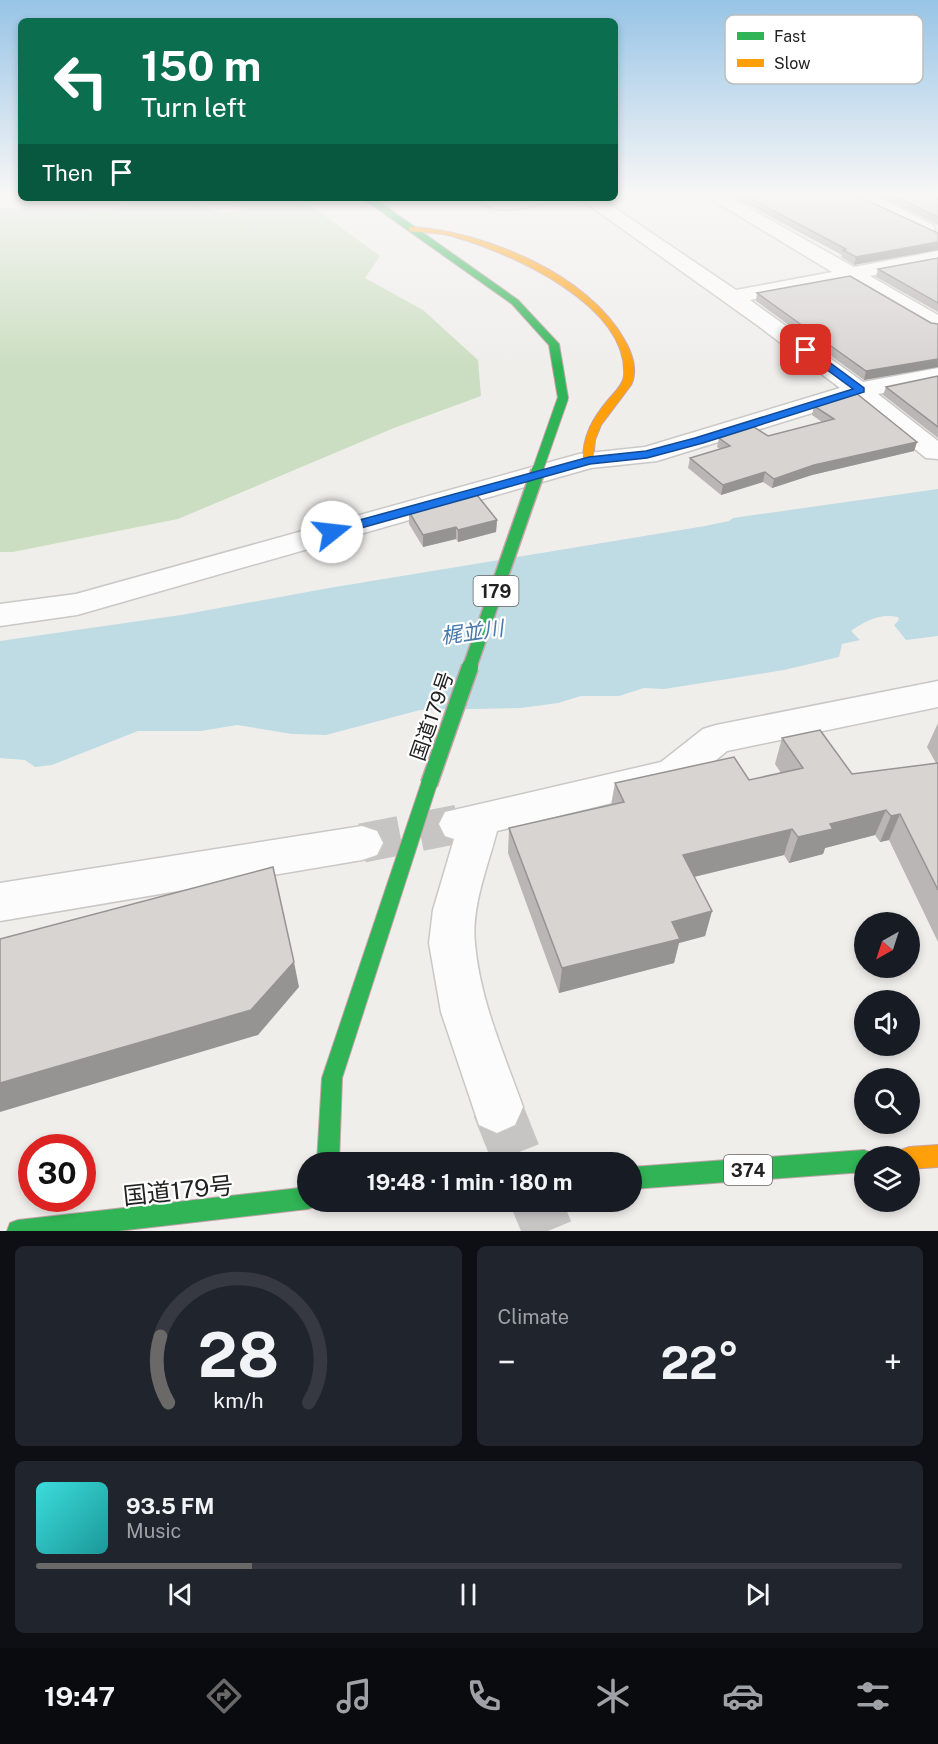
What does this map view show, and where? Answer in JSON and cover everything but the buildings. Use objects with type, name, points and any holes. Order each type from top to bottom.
[{"type":"highway","name":"国道179号","points":[[328,1152],[332,1078],[429,784],[563,398],[554,344],[515,302],[444,251]]},
{"type":"highway","points":[[500,251],[556,280],[616,328],[630,354],[629,378],[603,413],[588,443],[589,460]]},
{"type":"highway","points":[[920,1157],[938,1156]]},
{"type":"highway","name":"374","points":[[642,1177],[854,1162]]},
{"type":"highway","name":"国道179号","points":[[18,1231],[297,1199]]},
{"type":"street","points":[[667,251],[734,297],[860,390],[935,452]]},
{"type":"street","points":[[810,251],[938,324]]},
{"type":"street","points":[[734,297],[938,257]]},
{"type":"street","points":[[0,615],[77,604],[589,460],[647,455],[860,390],[938,375]]},
{"type":"street","points":[[497,1107],[465,1012],[452,943],[455,910],[470,822],[672,774],[716,739],[938,694]]},
{"type":"street","points":[[0,902],[362,843]]},
{"type":"green space","points":[[0,251],[374,251],[380,256],[365,278],[423,310],[478,360],[481,396],[394,428],[178,519],[13,552],[0,552]]},
{"type":"water","name":"梶並川","points":[[938,489],[938,636],[906,640],[894,625],[899,620],[898,617],[885,616],[867,621],[851,631],[860,640],[842,644],[839,657],[784,670],[664,689],[644,688],[619,696],[581,696],[558,703],[521,708],[420,710],[326,735],[292,734],[237,725],[201,731],[138,731],[52,765],[35,767],[25,760],[0,758],[0,641],[181,615],[329,588],[705,526],[733,518]]},
{"type":"tunnel","points":[[362,843],[459,824]]},
{"type":"tunnel","points":[[497,1107],[515,1152]]},
{"type":"tunnel","points":[[540,1212],[548,1231]]},
{"type":"traffic: fast","points":[[444,251],[515,302],[554,344],[563,398]]},
{"type":"traffic: fast","points":[[429,784],[563,398]]},
{"type":"traffic: fast","points":[[328,1152],[332,1078],[429,784]]},
{"type":"traffic: fast","points":[[642,1177],[854,1162]]},
{"type":"traffic: fast","points":[[18,1231],[297,1199]]},
{"type":"traffic: slow","points":[[502,251],[537,268],[567,286],[593,306],[614,328],[627,352],[629,377],[626,385],[595,425],[590,440],[589,460]]},
{"type":"traffic: slow","points":[[920,1157],[938,1156]]},
{"type":"route","points":[[332,532],[589,460],[647,455],[860,390],[806,350]]}]
